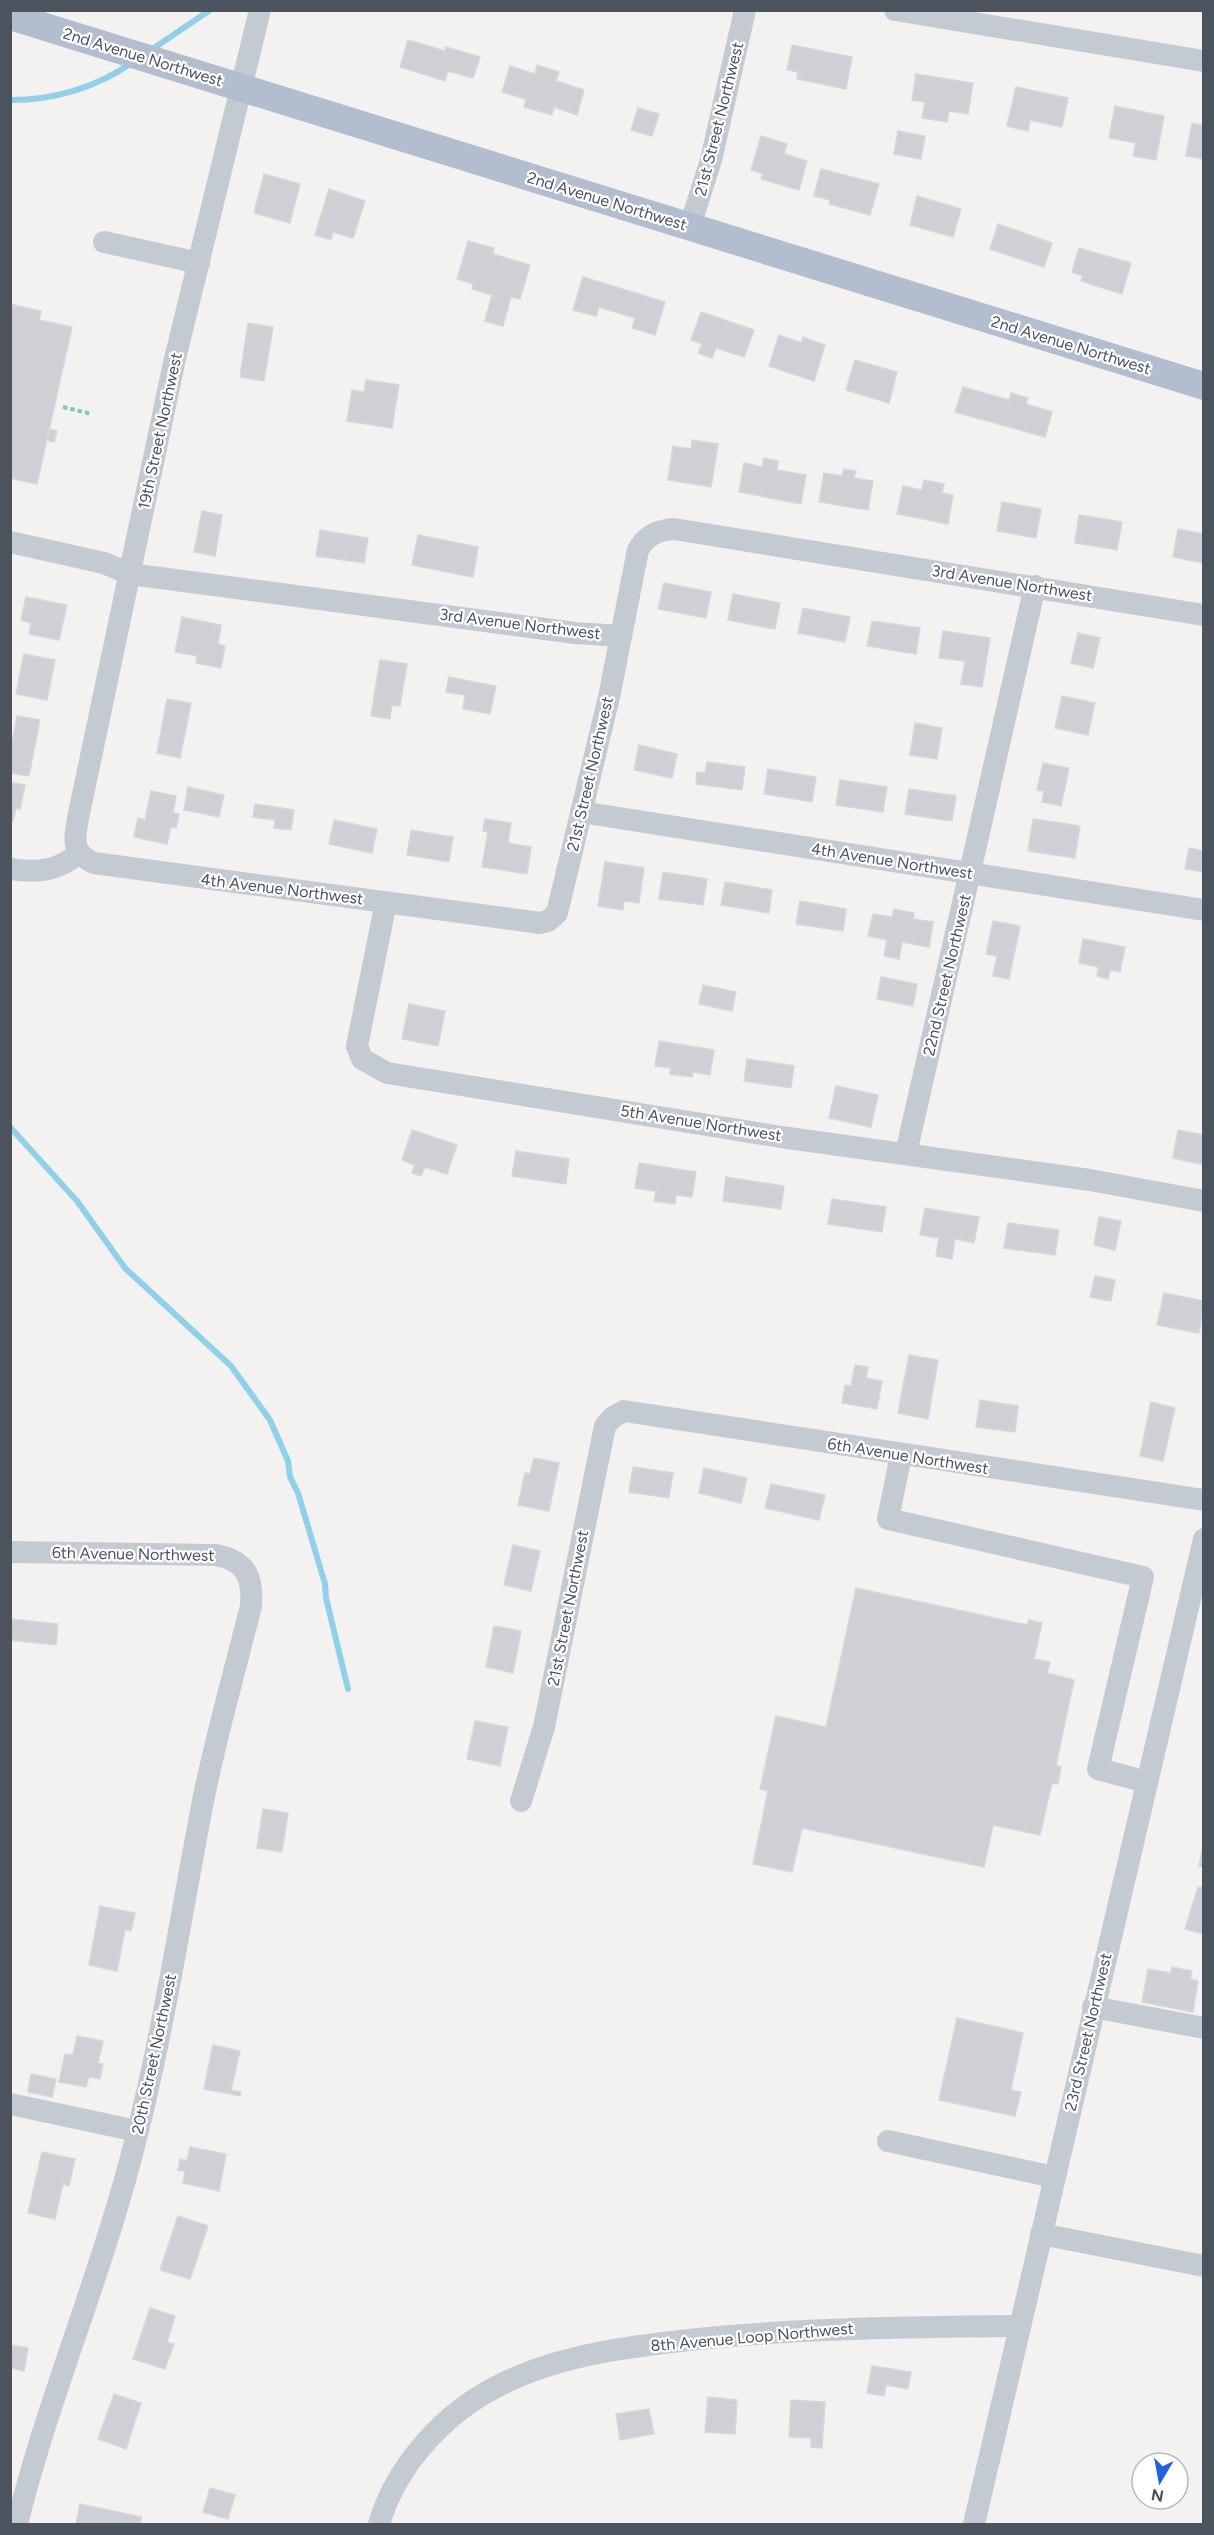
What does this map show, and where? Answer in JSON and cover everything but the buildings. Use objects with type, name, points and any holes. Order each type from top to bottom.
[{"type":"main road","name":"2nd Avenue Northwest","points":[[10,16],[1203,386]]},
{"type":"street","name":"19th Street Northwest","points":[[79,854],[75,841],[78,818],[174,363],[260,10]]},
{"type":"street","name":"21st Street Northwest","points":[[690,226],[716,137],[745,10]]},
{"type":"street","points":[[895,10],[1203,61]]},
{"type":"street","points":[[104,243],[199,262]]},
{"type":"street","name":"3rd Avenue Northwest","points":[[10,542],[104,563],[130,574],[575,633],[621,636],[638,550],[648,536],[674,529],[1203,615]]},
{"type":"street","name":"22nd Street Northwest","points":[[906,1153],[1035,586]]},
{"type":"street","name":"21st Street Northwest","points":[[557,913],[621,636]]},
{"type":"street","name":"4th Avenue Northwest","points":[[581,812],[1203,910]]},
{"type":"street","points":[[10,869],[51,870],[79,854]]},
{"type":"street","name":"4th Avenue Northwest","points":[[79,854],[93,863],[540,923],[548,921],[557,913]]},
{"type":"street","name":"5th Avenue Northwest","points":[[386,902],[357,1046],[362,1059],[374,1068],[387,1073],[770,1135],[1090,1180],[1203,1201]]},
{"type":"street","name":"6th Avenue Northwest","points":[[613,1417],[624,1411],[1203,1500]]},
{"type":"street","name":"21st Street Northwest","points":[[521,1801],[544,1727],[605,1426],[613,1417]]},
{"type":"street","points":[[901,1455],[888,1519],[1143,1577],[1098,1769],[1147,1782]]},
{"type":"street","name":"23rd Street Northwest","points":[[974,2524],[1203,1539]]},
{"type":"street","name":"6th Avenue Northwest","points":[[10,1552],[216,1555],[234,1560],[248,1574]]},
{"type":"street","name":"20th Street Northwest","points":[[17,2524],[58,2384],[123,2188],[153,2073],[205,1793],[251,1606],[252,1590],[248,1574]]},
{"type":"street","points":[[1093,2007],[1203,2028]]},
{"type":"street","points":[[10,2104],[137,2131]]},
{"type":"street","points":[[888,2140],[1054,2177]]},
{"type":"street","points":[[1041,2234],[1203,2266]]},
{"type":"street","name":"8th Avenue Loop Northwest","points":[[379,2524],[394,2488],[415,2455],[441,2426],[475,2399],[504,2383],[536,2370],[629,2348],[749,2334],[878,2327],[1019,2326]]},
{"type":"path","points":[[63,407],[92,414]]},
{"type":"waterway","points":[[151,50],[210,10]]},
{"type":"waterway","points":[[10,100],[59,95],[90,85],[133,62]]},
{"type":"waterway","points":[[10,1127],[77,1201],[125,1268],[231,1366],[270,1420],[288,1461],[290,1477],[298,1493],[325,1584],[326,1598],[348,1689]]}]
